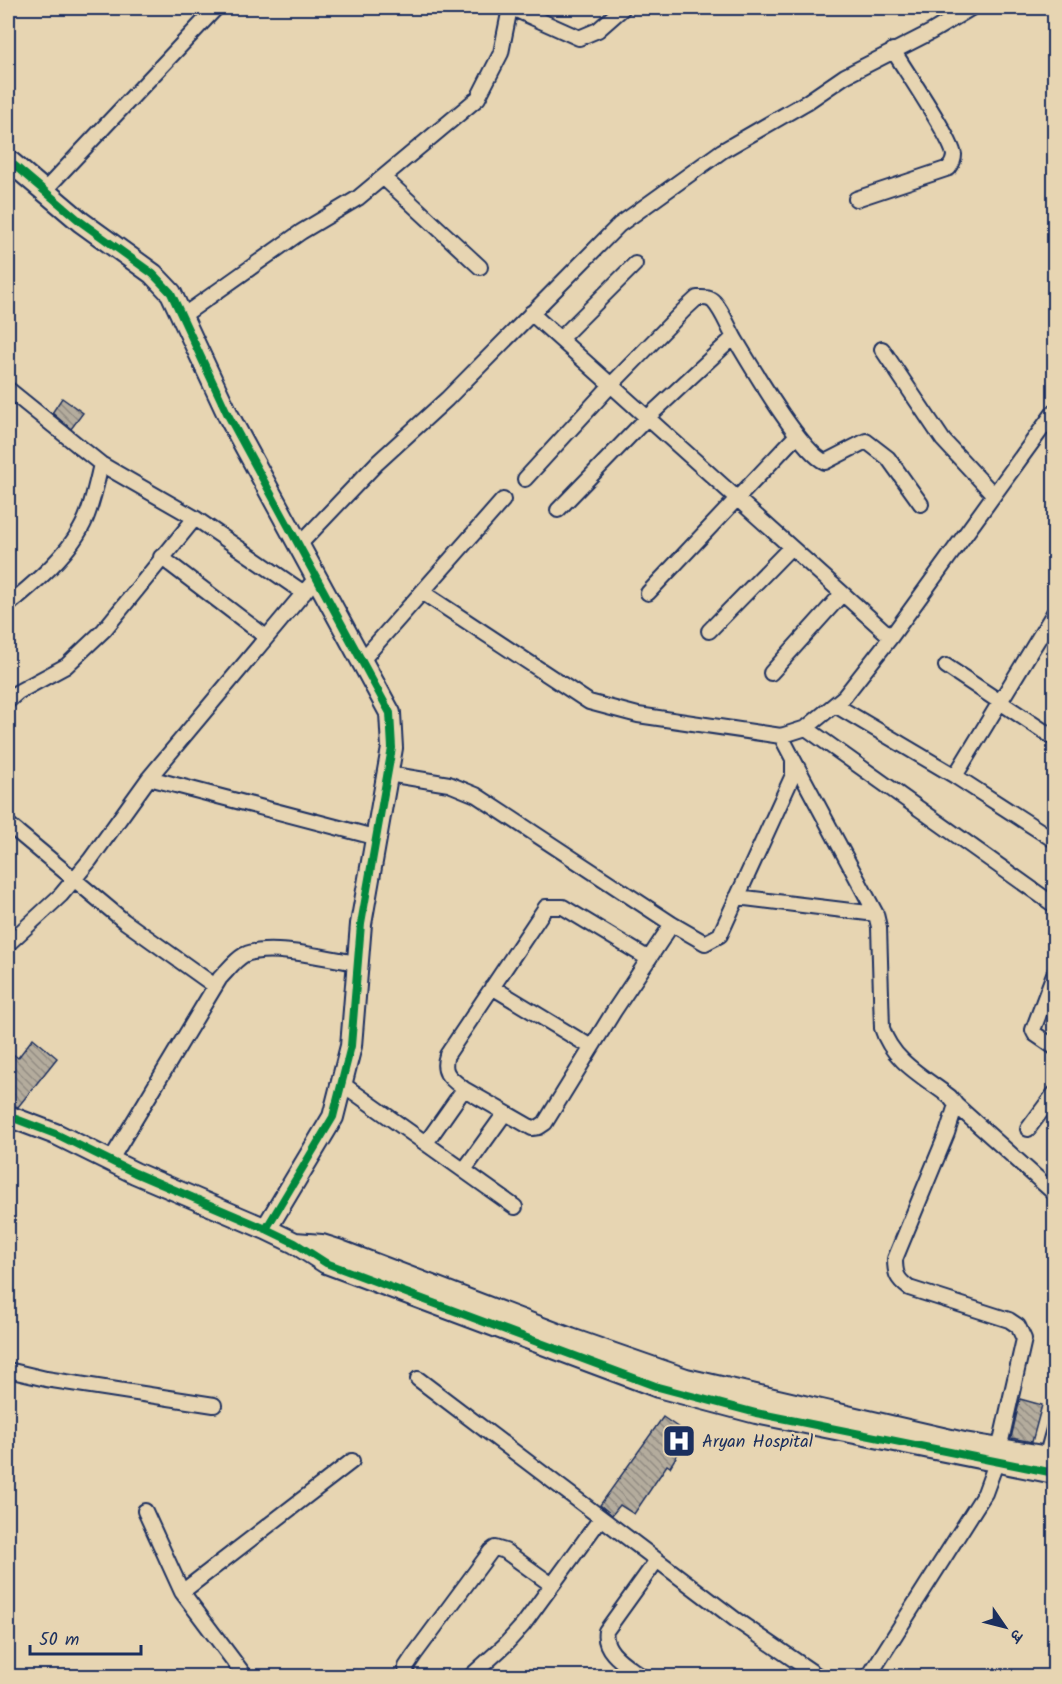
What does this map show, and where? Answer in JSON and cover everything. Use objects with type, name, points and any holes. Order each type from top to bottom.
[{"type":"street","points":[[44,191],[216,8]]},
{"type":"street","points":[[181,317],[301,232],[343,208],[384,178],[478,98],[501,53],[511,8],[579,38],[598,30],[623,8]]},
{"type":"street","points":[[299,545],[377,463],[447,399],[619,225],[722,151],[893,50],[931,32],[971,8]]},
{"type":"street","points":[[856,200],[949,168],[953,162],[954,155],[946,139],[893,50]]},
{"type":"street","points":[[8,160],[81,222],[153,274],[171,293],[228,415],[363,659],[390,713],[392,748],[378,838],[361,924],[351,1046],[333,1116],[266,1229]]},
{"type":"street","points":[[384,178],[480,267]]},
{"type":"street","points":[[560,339],[635,264]]},
{"type":"street","points":[[525,479],[611,385],[697,298],[707,297],[714,302],[797,435],[818,459],[825,462],[858,442],[866,441],[875,445],[888,458],[921,504]]},
{"type":"street","points":[[531,313],[891,637]]},
{"type":"street","points":[[558,510],[647,418],[734,337]]},
{"type":"street","points":[[882,349],[942,440],[994,495]]},
{"type":"street","points":[[8,389],[101,464],[195,518],[304,593]]},
{"type":"street","points":[[422,592],[589,702],[650,717],[781,736],[806,728],[844,697],[891,637],[1054,412]]},
{"type":"street","points":[[648,592],[797,435]]},
{"type":"street","points":[[8,605],[52,564],[76,535],[91,504],[101,464]]},
{"type":"street","points":[[363,659],[503,500]]},
{"type":"street","points":[[8,701],[18,692],[66,666],[104,630],[195,518]]},
{"type":"street","points":[[710,631],[791,547]]},
{"type":"street","points":[[161,557],[266,637]]},
{"type":"street","points":[[8,944],[45,912],[73,880],[149,778],[317,577]]},
{"type":"street","points":[[771,673],[842,594]]},
{"type":"street","points":[[955,776],[1054,614]]},
{"type":"street","points":[[946,666],[999,704],[1054,738]]},
{"type":"street","points":[[835,705],[955,776],[1054,840]]},
{"type":"street","points":[[806,728],[1054,905]]},
{"type":"street","points":[[781,736],[876,914],[879,927],[882,1028],[886,1041],[901,1060],[950,1097],[956,1105],[1054,1193]]},
{"type":"street","points":[[388,774],[449,784],[476,795],[699,942],[711,942],[720,934],[793,775],[793,759]]},
{"type":"street","points":[[149,778],[378,838]]},
{"type":"street","points":[[8,824],[73,880],[215,986]]},
{"type":"street","points":[[737,897],[876,914]]},
{"type":"street","points":[[649,959],[563,907],[552,905],[543,910],[447,1055],[444,1064],[447,1076],[464,1089],[532,1128],[539,1127],[672,924]]},
{"type":"street","points":[[110,1161],[215,986],[233,964],[256,951],[357,963]]},
{"type":"street","points":[[1054,974],[1034,1030],[1035,1034],[1054,1047]]},
{"type":"street","points":[[492,987],[591,1047]]},
{"type":"street","points":[[341,1083],[515,1207]]},
{"type":"street","points":[[426,1143],[464,1089]]},
{"type":"street","points":[[1028,1129],[1054,1094]]},
{"type":"street","points":[[869,1677],[978,1506],[997,1456],[1009,1399],[1023,1352],[1024,1339],[1018,1326],[1009,1320],[909,1288],[898,1279],[895,1272],[896,1259],[947,1134],[956,1105]]},
{"type":"street","points":[[464,1170],[505,1113]]},
{"type":"street","points":[[8,1116],[58,1135],[110,1161],[266,1229],[295,1243],[326,1263],[658,1387],[756,1413],[1050,1465],[1054,1430]]},
{"type":"street","points":[[8,1370],[214,1405]]},
{"type":"street","points":[[418,1379],[657,1560],[818,1677]]},
{"type":"street","points":[[182,1592],[352,1461]]},
{"type":"street","points":[[145,1511],[182,1592],[245,1677]]},
{"type":"street","points":[[471,1677],[504,1646],[601,1518]]},
{"type":"street","points":[[408,1677],[406,1667],[490,1551],[495,1548],[505,1551],[552,1585]]},
{"type":"street","points":[[642,1677],[608,1649],[605,1639],[606,1631],[657,1560]]},
{"type":"building","points":[[62,398],[83,413],[71,429],[52,413]]},
{"type":"building","points":[[33,1038],[57,1058],[18,1107],[8,1104],[8,1050],[18,1058]]},
{"type":"building","points":[[1020,1399],[1042,1405],[1032,1442],[1011,1438]]},
{"type":"building","points":[[663,1417],[689,1435],[670,1467],[667,1465],[634,1514],[620,1505],[612,1515],[600,1505]]},
{"type":"cycle path","points":[[8,160],[81,222],[153,274],[171,293],[228,415],[390,713],[392,748],[361,924],[351,1046],[333,1117],[266,1229]]},
{"type":"cycle path","points":[[8,1116],[58,1135],[135,1173],[266,1229],[295,1243],[326,1263],[658,1387],[756,1413],[1054,1473]]},
{"type":"place","name":"Aryan Hospital","points":[[679,1441]]}]
